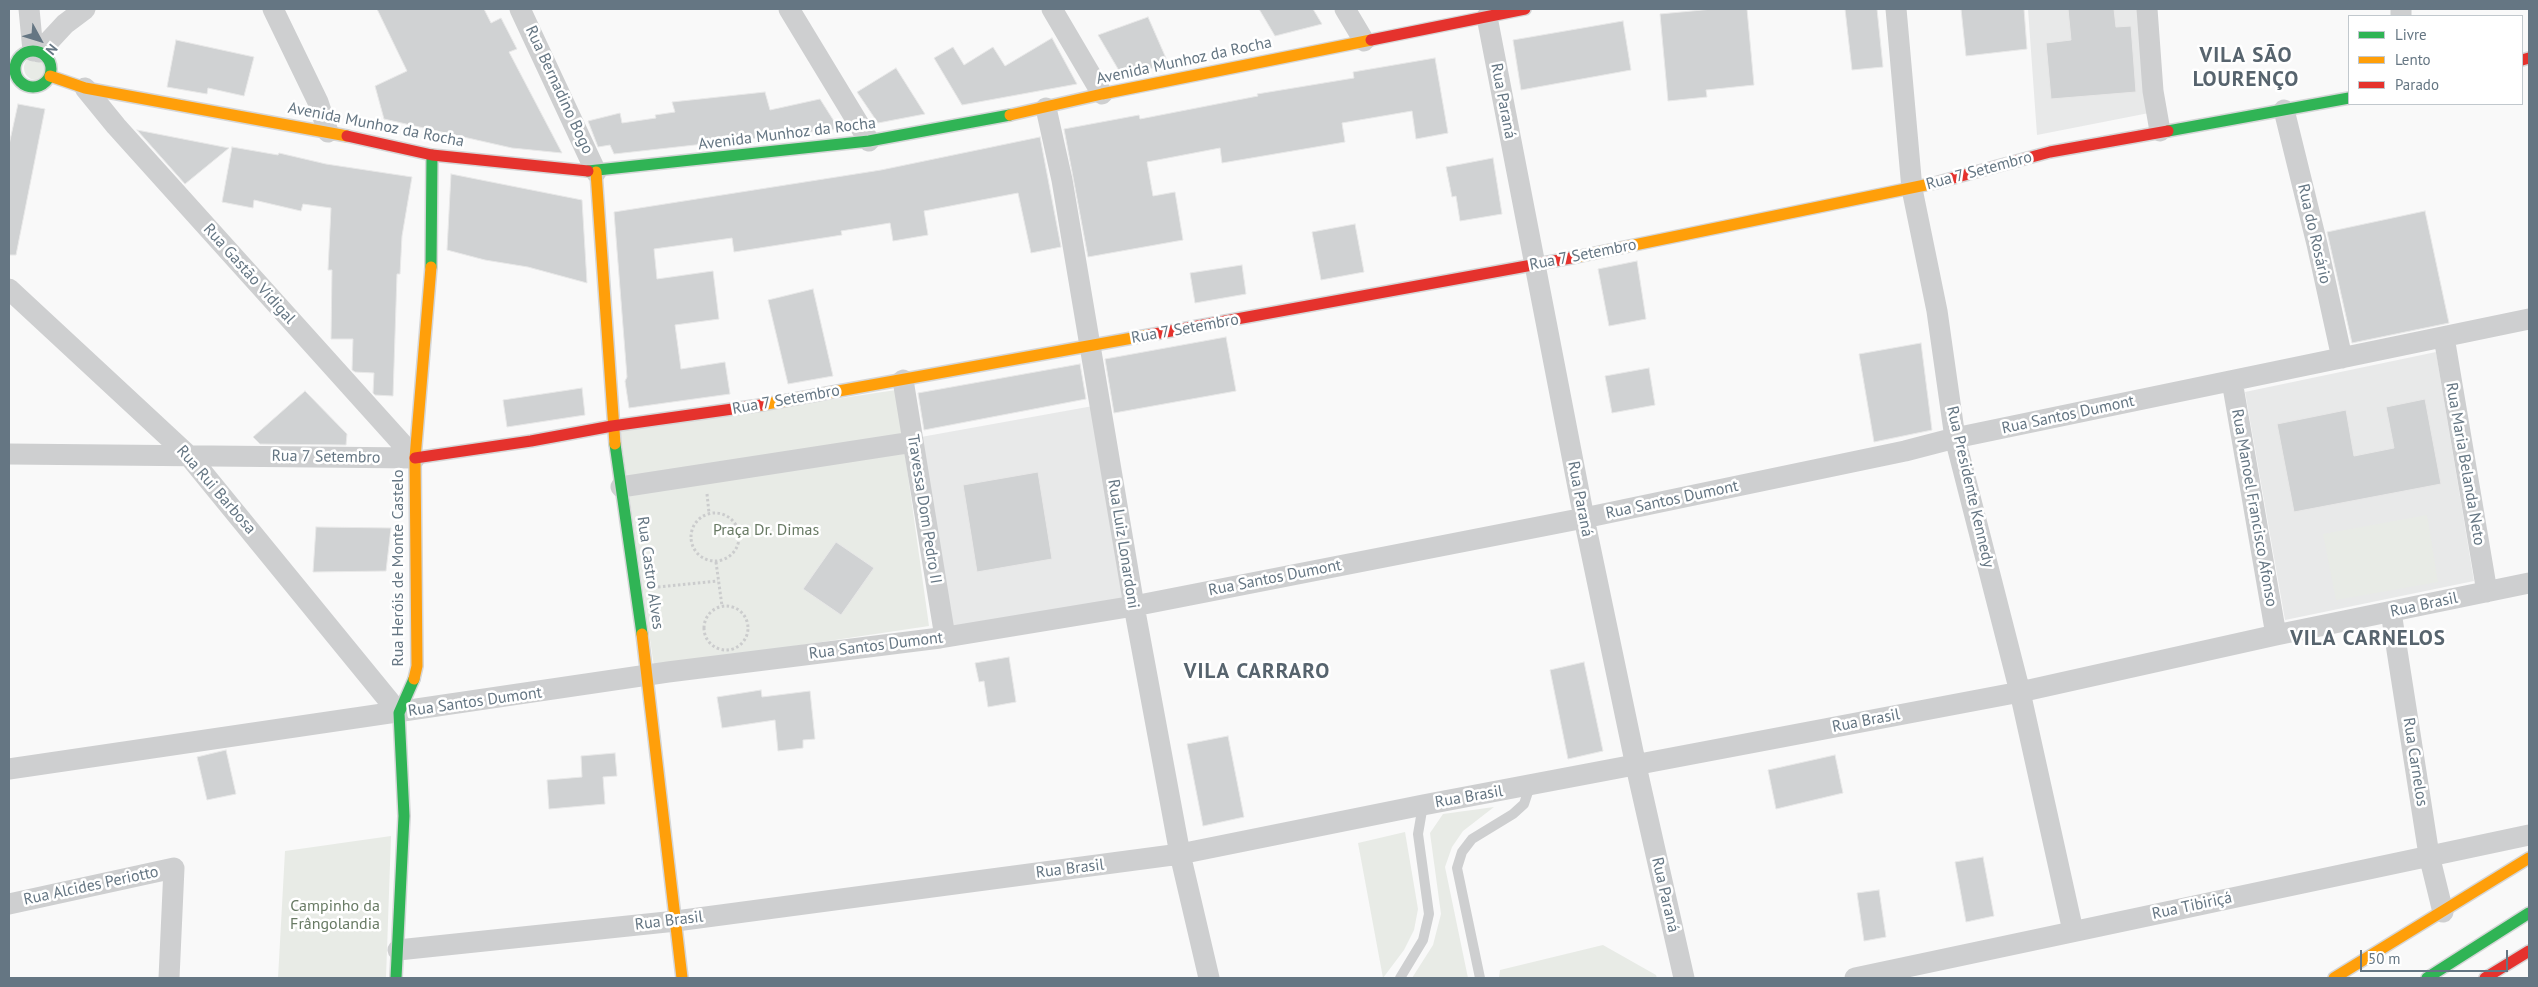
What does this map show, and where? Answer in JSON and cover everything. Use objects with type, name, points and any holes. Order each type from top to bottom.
[{"type":"main road","name":"Avenida Munhoz da Rocha","points":[[50,76],[85,88],[328,132],[432,155],[596,172],[869,141],[1046,108],[1102,94],[1525,9]]},
{"type":"main road","points":[[36,51],[44,55],[51,65],[50,76],[47,81],[37,87],[25,86],[17,77],[12,65],[22,55],[36,51]]},
{"type":"main road","name":"Rua 7 Setembro","points":[[415,458],[531,441],[612,426],[755,406],[1534,265],[1912,189],[2050,152],[2348,98]]},
{"type":"main road","name":"Rua Heróis de Monte Castelo","points":[[396,978],[404,816],[399,713],[411,688],[417,666],[415,458],[431,277],[432,155]]},
{"type":"main road","name":"Rua Castro Alves","points":[[596,172],[612,426],[648,676],[682,978]]},
{"type":"main road","points":[[2334,978],[2529,858]]},
{"type":"main road","points":[[2427,978],[2529,913]]},
{"type":"main road","points":[[2485,978],[2529,951]]},
{"type":"street","points":[[30,9],[36,51]]},
{"type":"street","points":[[36,51],[65,24],[85,9]]},
{"type":"street","points":[[273,9],[318,102],[328,132]]},
{"type":"street","name":"Rua Bernadino Bogo","points":[[520,9],[596,172]]},
{"type":"street","points":[[788,9],[869,141]]},
{"type":"street","points":[[1052,9],[1102,94]]},
{"type":"street","points":[[1345,9],[1364,41]]},
{"type":"street","name":"Rua Presidente Kennedy","points":[[1896,9],[1912,189],[1937,311],[1955,438],[2020,692],[2073,931]]},
{"type":"street","points":[[2147,9],[2153,91],[2160,131]]},
{"type":"street","name":"Rua Paraná","points":[[1487,17],[1584,518],[1636,766],[1684,978]]},
{"type":"street","name":"Rua Gastão Vidigal","points":[[85,88],[116,126],[415,458]]},
{"type":"street","name":"Rua Luiz Lonardoni","points":[[1046,108],[1062,180],[1134,606],[1180,854],[1209,978]]},
{"type":"street","name":"Rua do Rosário","points":[[2284,110],[2317,244],[2342,358]]},
{"type":"street","name":"Rua Rui Barbosa","points":[[9,289],[189,456],[399,713]]},
{"type":"street","name":"Rua Santos Dumont","points":[[9,769],[648,676],[945,637],[1134,606],[1584,518],[1905,451],[1955,438],[2529,319]]},
{"type":"street","name":"Rua Maria Belanda Neto","points":[[2444,336],[2487,592]]},
{"type":"street","name":"Travessa Dom Pedro II","points":[[903,380],[945,637]]},
{"type":"street","name":"Rua Manoel Francisco Afonso","points":[[2232,381],[2276,635]]},
{"type":"street","points":[[621,486],[913,442]]},
{"type":"street","name":"Rua 7 Setembro","points":[[9,454],[415,458]]},
{"type":"street","name":"Rua Brasil","points":[[398,950],[676,921],[1180,854],[1423,805],[2020,692],[2276,635],[2529,583]]},
{"type":"street","name":"Rua Carnelos","points":[[2391,612],[2429,855],[2443,912]]},
{"type":"street","name":"Rua Tibiriçá","points":[[1854,978],[2529,835]]},
{"type":"street","name":"Rua Alcides Periotto","points":[[9,904],[174,868],[169,978]]},
{"type":"lane","points":[[1480,978],[1457,868],[1462,852],[1472,839],[1513,814],[1524,804],[1530,786]]},
{"type":"lane","points":[[1400,978],[1422,940],[1429,914],[1418,834],[1423,805]]},
{"type":"path","points":[[716,512],[733,521],[740,536],[734,553],[726,559],[716,562],[709,561],[698,554],[691,538],[694,526],[698,520],[709,513],[716,512]]},
{"type":"path","points":[[716,562],[722,606]]},
{"type":"path","points":[[635,589],[718,582]]},
{"type":"path","points":[[722,606],[740,610],[748,624],[746,639],[736,648],[728,650],[713,647],[704,633],[704,623],[707,616],[722,606]]},
{"type":"shaded area","points":[[2028,9],[2142,9],[2149,113],[2037,135]]},
{"type":"shaded area","points":[[2436,352],[2474,581],[2285,620],[2245,392]]},
{"type":"shaded area","points":[[1093,406],[1123,602],[950,630],[921,437]]},
{"type":"green space","points":[[36,56],[45,59],[48,68],[45,77],[36,80],[27,77],[24,68],[27,59]]},
{"type":"green space","name":"Praça Dr. Dimas","points":[[896,390],[929,626],[654,667],[620,431]]},
{"type":"green space","points":[[2427,515],[2438,582],[2336,600],[2323,534]]},
{"type":"green space","points":[[1494,807],[1463,831],[1452,847],[1445,867],[1468,978],[1412,978],[1433,945],[1441,914],[1430,833],[1443,814]]},
{"type":"green space","points":[[1405,832],[1418,909],[1414,930],[1404,950],[1383,978],[1358,843]]},
{"type":"green space","name":"Campinho da Frângolandia","points":[[391,836],[386,978],[278,978],[285,851]]},
{"type":"green space","points":[[1603,945],[1656,975],[1657,978],[1499,978],[1500,970]]},
{"type":"building","points":[[377,9],[484,9],[491,23],[501,18],[517,49],[509,52],[562,153],[512,148],[384,119],[375,86],[407,71]]},
{"type":"building","points":[[1259,9],[1313,9],[1322,24],[1275,36]]},
{"type":"building","points":[[1713,9],[1747,9],[1754,85],[1706,90],[1707,97],[1668,101],[1660,14]]},
{"type":"building","points":[[1845,9],[1877,9],[1883,67],[1852,70]]},
{"type":"building","points":[[1961,9],[2024,9],[2027,49],[1966,56]]},
{"type":"building","points":[[2068,9],[2114,9],[2116,27],[2131,26],[2136,92],[2051,99],[2046,43],[2071,40]]},
{"type":"building","points":[[1148,17],[1169,65],[1121,74],[1098,35]]},
{"type":"building","points":[[1623,21],[1631,70],[1521,90],[1513,40]]},
{"type":"building","points":[[1052,38],[1077,84],[962,105],[934,58],[953,47],[964,65],[993,47],[1005,66]]},
{"type":"building","points":[[176,40],[254,57],[244,96],[208,88],[207,94],[167,87]]},
{"type":"building","points":[[1435,58],[1448,133],[1416,139],[1412,111],[1342,123],[1345,142],[1222,163],[1220,148],[1147,162],[1153,196],[1175,192],[1183,240],[1088,257],[1064,129],[1139,115],[1140,119],[1258,96],[1257,94],[1354,78],[1353,72]]},
{"type":"building","points":[[896,68],[925,114],[878,123],[857,92]]},
{"type":"building","points":[[765,92],[770,110],[820,99],[839,129],[614,154],[610,145],[598,147],[588,121],[620,113],[622,123],[656,118],[655,115],[675,112],[672,102]]},
{"type":"building","points":[[18,104],[45,109],[16,255],[9,255],[9,145]]},
{"type":"building","points":[[137,130],[229,148],[185,184]]},
{"type":"building","points":[[1040,137],[1061,247],[1031,253],[1018,193],[924,211],[928,235],[893,241],[890,223],[841,231],[842,235],[734,252],[732,238],[654,249],[657,279],[713,271],[719,319],[675,325],[681,369],[725,362],[730,394],[629,408],[625,381],[627,377],[614,212],[881,170]]},
{"type":"building","points":[[232,147],[278,155],[279,153],[326,164],[412,177],[402,236],[400,274],[397,274],[393,396],[375,395],[373,393],[374,373],[355,372],[352,370],[353,339],[331,339],[332,270],[328,270],[331,208],[303,204],[301,211],[254,200],[253,208],[222,202]]},
{"type":"building","points":[[1493,158],[1502,214],[1460,221],[1456,196],[1452,197],[1446,167]]},
{"type":"building","points":[[451,174],[582,200],[587,283],[528,267],[485,260],[447,250]]},
{"type":"building","points":[[2425,211],[2449,323],[2352,343],[2327,232]]},
{"type":"building","points":[[1355,224],[1364,272],[1321,280],[1312,232]]},
{"type":"building","points":[[1637,261],[1646,319],[1609,326],[1598,269]]},
{"type":"building","points":[[1242,265],[1246,294],[1195,303],[1190,273]]},
{"type":"building","points":[[813,289],[833,376],[788,384],[768,300]]},
{"type":"building","points":[[1226,337],[1236,391],[1114,413],[1105,359]]},
{"type":"building","points":[[1921,343],[1932,430],[1874,442],[1859,354]]},
{"type":"building","points":[[1080,364],[1086,399],[924,430],[918,393]]},
{"type":"building","points":[[1649,368],[1655,405],[1612,413],[1605,376]]},
{"type":"building","points":[[582,388],[585,415],[507,427],[503,400]]},
{"type":"building","points":[[305,391],[347,434],[346,445],[260,444],[253,437]]},
{"type":"building","points":[[2425,399],[2441,484],[2294,512],[2277,424],[2346,410],[2354,456],[2394,448],[2386,407]]},
{"type":"building","points":[[1038,472],[1052,559],[977,572],[963,485]]},
{"type":"building","points":[[316,527],[391,528],[386,571],[313,572]]},
{"type":"building","points":[[836,542],[874,568],[841,615],[803,589]]},
{"type":"building","points":[[1009,657],[1016,702],[988,707],[984,681],[979,682],[975,663]]},
{"type":"building","points":[[1584,662],[1603,751],[1568,759],[1550,670]]},
{"type":"building","points":[[761,690],[762,697],[810,691],[815,739],[803,740],[803,748],[778,751],[775,720],[722,728],[717,697]]},
{"type":"building","points":[[1228,736],[1244,817],[1203,826],[1187,744]]},
{"type":"building","points":[[226,750],[236,794],[207,800],[197,757]]},
{"type":"building","points":[[615,753],[617,776],[603,777],[605,804],[549,809],[547,780],[582,777],[581,756]]},
{"type":"building","points":[[1835,755],[1843,793],[1776,809],[1768,770]]},
{"type":"building","points":[[1983,857],[1994,916],[1966,922],[1955,862]]},
{"type":"building","points":[[1879,890],[1886,937],[1864,941],[1857,893]]},
{"type":"traffic: fast","points":[[33,51],[40,52],[46,56],[50,62],[51,69],[50,76],[46,82],[40,86],[33,87],[26,86],[20,82],[16,76],[15,69],[16,62],[20,56],[26,52],[33,51]]},
{"type":"traffic: fast","points":[[2168,131],[2348,98]]},
{"type":"traffic: fast","points":[[588,171],[869,141],[1010,115]]},
{"type":"traffic: fast","points":[[431,267],[432,155]]},
{"type":"traffic: fast","points":[[615,444],[642,634]]},
{"type":"traffic: fast","points":[[396,978],[404,816],[399,713],[414,679]]},
{"type":"traffic: fast","points":[[2427,978],[2529,913]]},
{"type":"traffic: slow","points":[[1010,115],[1102,94],[1371,40]]},
{"type":"traffic: slow","points":[[50,76],[85,88],[347,136]]},
{"type":"traffic: slow","points":[[596,172],[615,444]]},
{"type":"traffic: slow","points":[[1576,257],[1935,183]]},
{"type":"traffic: slow","points":[[414,679],[417,666],[415,458],[431,267]]},
{"type":"traffic: slow","points":[[761,405],[1149,335]]},
{"type":"traffic: slow","points":[[642,634],[682,978]]},
{"type":"traffic: slow","points":[[2334,978],[2529,858]]},
{"type":"traffic: jam","points":[[1371,40],[1525,9]]},
{"type":"traffic: jam","points":[[2523,60],[2529,58]]},
{"type":"traffic: jam","points":[[1935,183],[2050,152],[2168,131]]},
{"type":"traffic: jam","points":[[347,136],[432,155],[588,171]]},
{"type":"traffic: jam","points":[[1149,335],[1576,257]]},
{"type":"traffic: jam","points":[[415,458],[531,441],[612,426],[761,405]]},
{"type":"traffic: jam","points":[[2485,978],[2529,951]]},
{"type":"district","name":"VILA SÃO LOURENÇO","points":[[2246,68]]},
{"type":"district","name":"VILA CARNELOS","points":[[2368,639]]},
{"type":"district","name":"VILA CARRARO","points":[[1257,672]]}]
